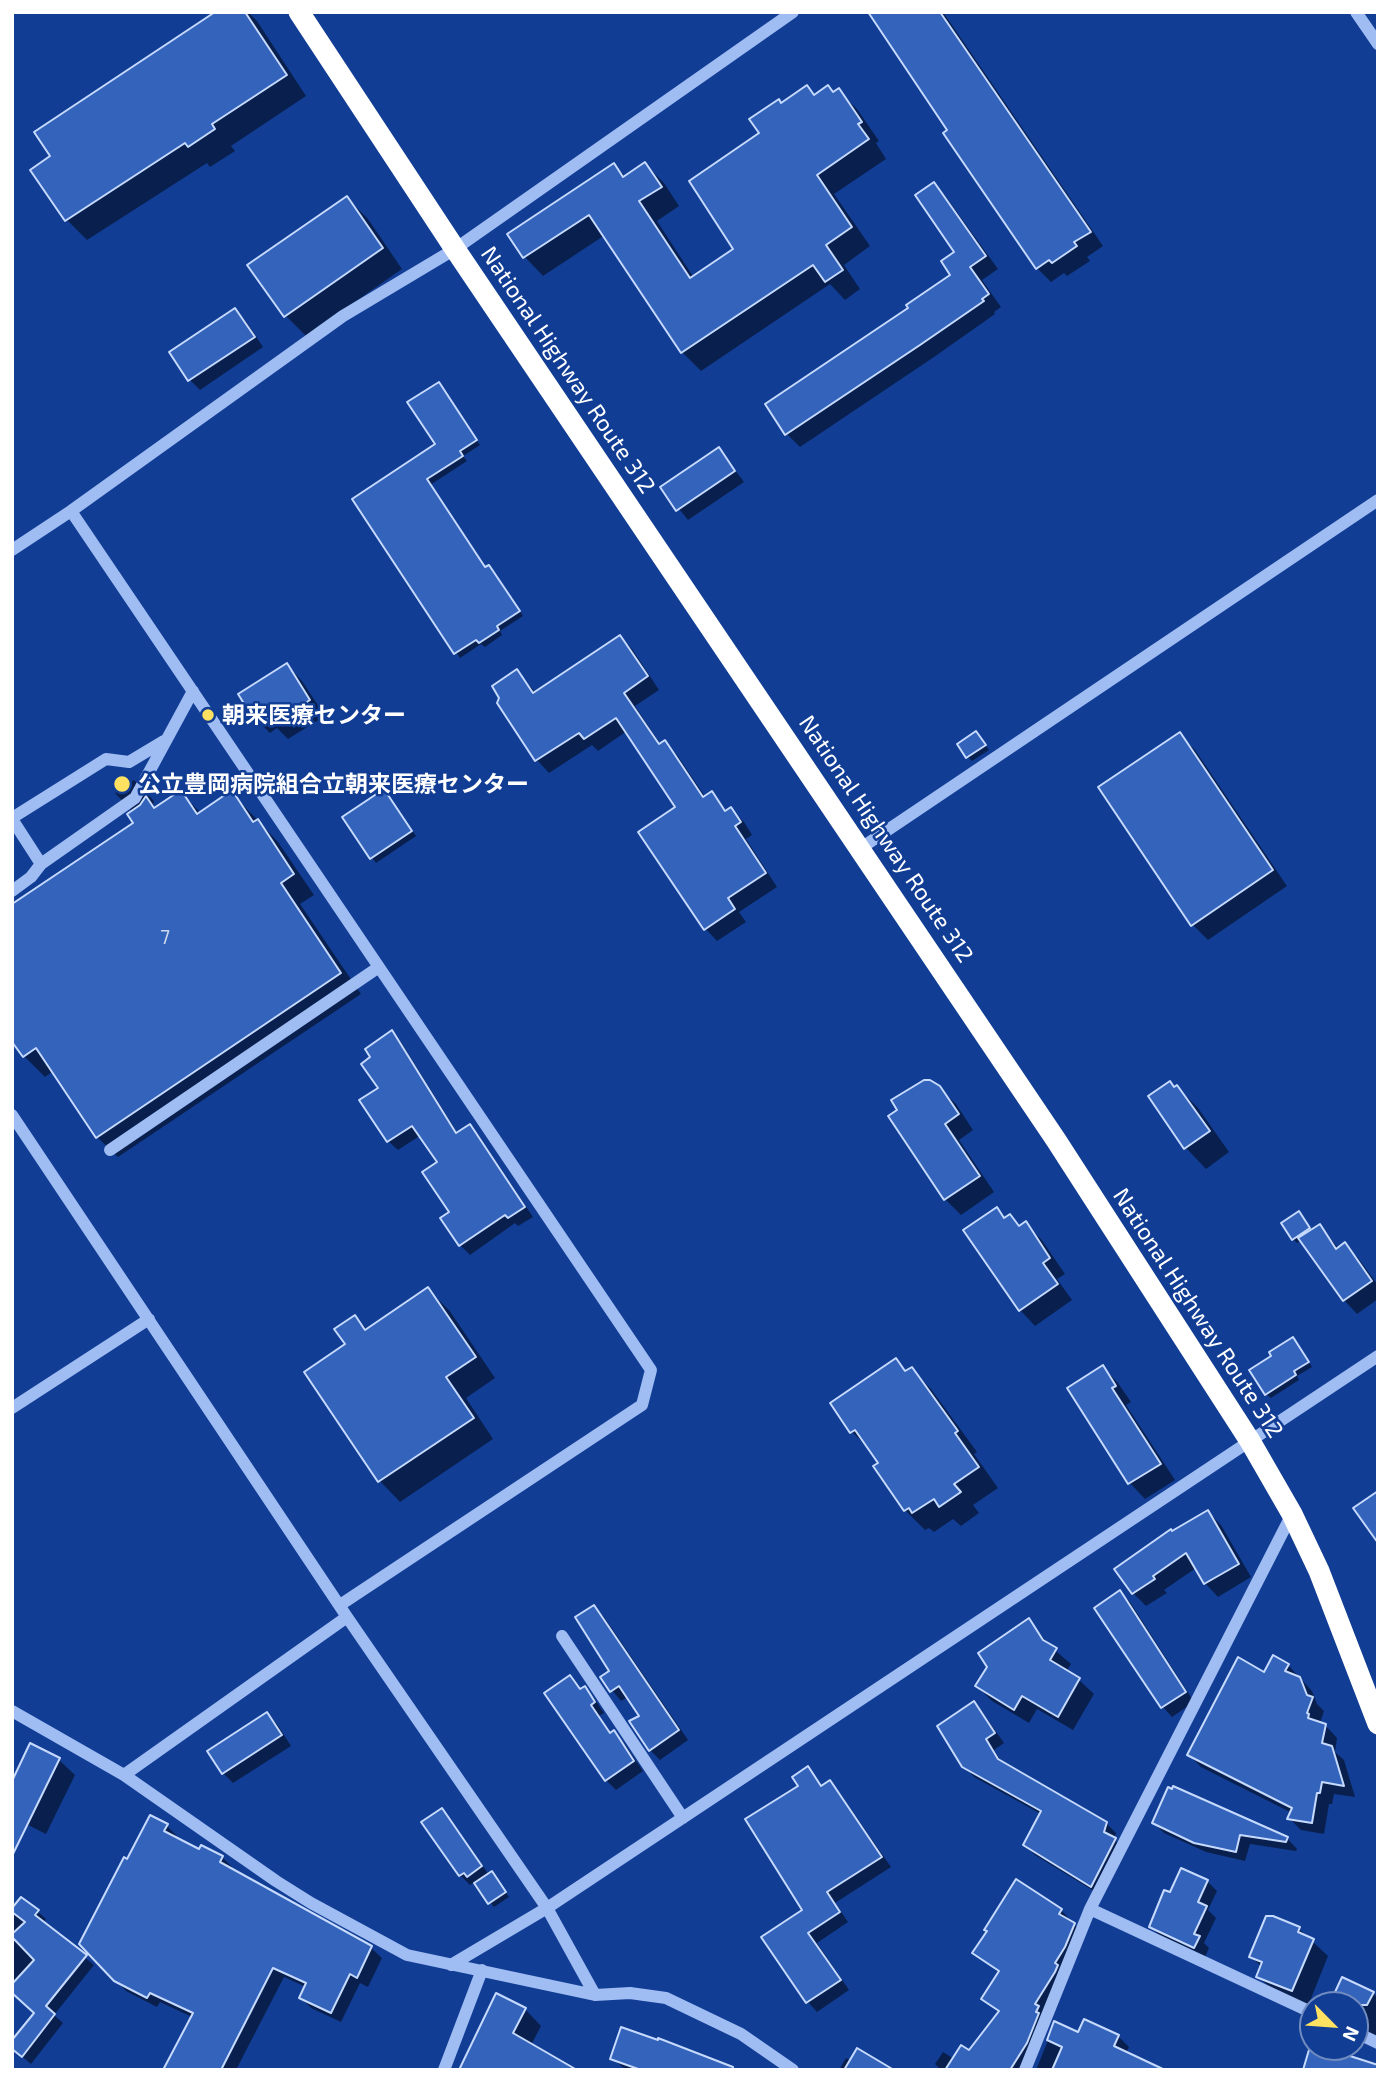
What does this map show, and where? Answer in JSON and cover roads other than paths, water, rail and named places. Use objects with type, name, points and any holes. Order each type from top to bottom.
[{"type":"highway","name":"National Highway Route 312","points":[[299,12],[455,250],[1056,1140],[1250,1441],[1292,1514],[1319,1571],[1378,1724]]},
{"type":"street","points":[[12,550],[71,511],[343,316],[455,250],[793,12]]},
{"type":"street","points":[[1356,12],[1378,44]]},
{"type":"street","points":[[861,848],[1378,500]]},
{"type":"street","points":[[71,511],[651,1370],[642,1405],[343,1611],[124,1774]]},
{"type":"street","points":[[12,891],[31,877],[41,864],[135,798],[193,691]]},
{"type":"street","points":[[41,864],[12,819],[106,760],[129,762],[167,739]]},
{"type":"street","points":[[110,1150],[379,967]]},
{"type":"street","points":[[12,1115],[343,1611],[547,1908],[595,1995]]},
{"type":"street","points":[[12,1408],[149,1319]]},
{"type":"street","points":[[451,1965],[547,1908],[1378,1356]]},
{"type":"street","points":[[1025,2070],[1090,1909],[1292,1514]]},
{"type":"street","points":[[562,1636],[683,1818]]},
{"type":"street","points":[[12,1711],[124,1774],[311,1903],[407,1955],[595,1995],[630,1993],[666,1998],[741,2034],[793,2070]]},
{"type":"street","points":[[1090,1909],[1299,2006]]},
{"type":"street","points":[[444,2070],[482,1970]]},
{"type":"place","name":"朝来医療センター","points":[[208,715]]},
{"type":"place","name":"公立豊岡病院組合立朝来医療センター","points":[[122,784]]}]
